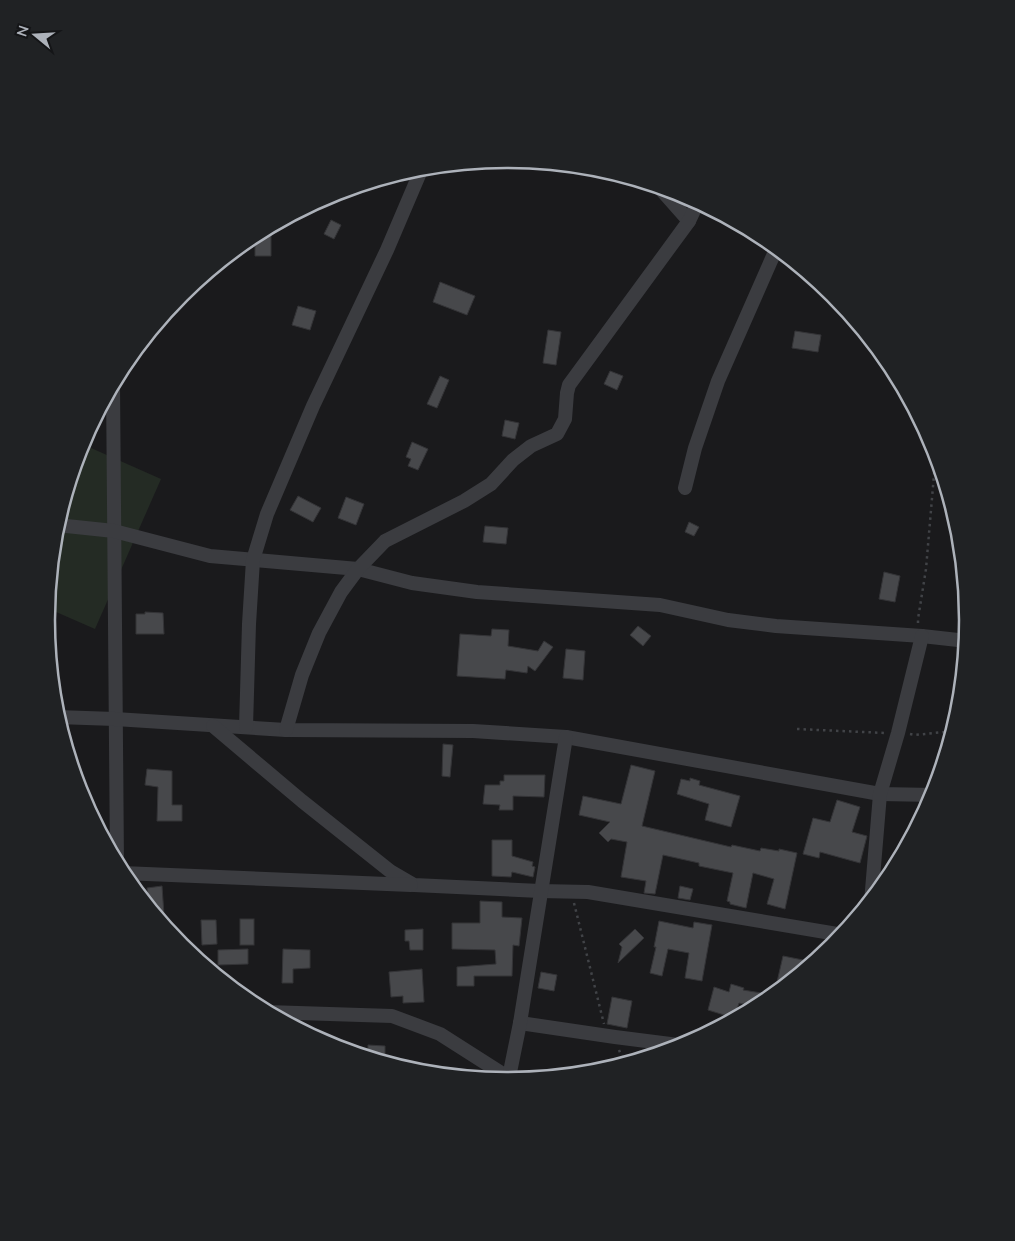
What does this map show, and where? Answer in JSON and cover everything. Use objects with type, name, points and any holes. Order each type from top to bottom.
[{"type":"street","points":[[246,727],[253,560],[267,514],[313,406],[387,250],[418,177]]},
{"type":"street","points":[[668,197],[689,221]]},
{"type":"street","points":[[286,730],[302,675],[318,633],[341,592],[358,569],[385,541],[464,502],[491,484],[513,460],[531,446],[557,434],[565,419],[569,386],[689,221],[695,209]]},
{"type":"street","points":[[686,488],[695,448],[718,380],[774,255]]},
{"type":"street","points":[[114,398],[117,848]]},
{"type":"street","points":[[65,526],[114,531],[210,556],[358,569],[412,583],[477,592],[660,605],[728,620],[776,626],[959,640]]},
{"type":"street","points":[[871,889],[880,794],[898,733],[922,636]]},
{"type":"street","points":[[66,717],[286,730],[473,731],[566,737],[880,794],[926,794]]},
{"type":"street","points":[[213,726],[316,813],[390,871],[414,885]]},
{"type":"street","points":[[509,1073],[520,1023],[566,737]]},
{"type":"street","points":[[132,873],[540,892],[588,892],[834,933]]},
{"type":"street","points":[[282,1013],[392,1016],[440,1034],[497,1073]]},
{"type":"street","points":[[520,1023],[615,1038],[667,1044]]},
{"type":"path","points":[[922,636],[918,619],[926,569],[934,470]]},
{"type":"path","points":[[797,730],[907,733],[915,735],[946,732]]},
{"type":"path","points":[[571,891],[605,1028],[615,1038],[623,1058]]},
{"type":"shaded area","points":[[89,447],[161,479],[95,629],[55,612],[59,561],[64,532],[70,503]]},
{"type":"building","points":[[331,220],[341,225],[334,239],[324,234]]},
{"type":"building","points":[[271,235],[271,256],[255,256],[255,245]]},
{"type":"building","points":[[440,282],[475,296],[467,315],[433,302]]},
{"type":"building","points":[[298,306],[316,311],[310,330],[292,325]]},
{"type":"building","points":[[548,330],[561,332],[556,365],[543,363]]},
{"type":"building","points":[[795,331],[821,335],[818,352],[792,348]]},
{"type":"building","points":[[610,371],[623,376],[617,390],[604,384]]},
{"type":"building","points":[[440,376],[449,380],[437,408],[427,404]]},
{"type":"building","points":[[505,420],[519,423],[515,439],[502,436]]},
{"type":"building","points":[[412,442],[428,449],[418,470],[408,466],[411,459],[406,457]]},
{"type":"building","points":[[298,496],[321,508],[313,522],[290,510]]},
{"type":"building","points":[[346,497],[364,504],[356,525],[338,518]]},
{"type":"building","points":[[689,522],[699,527],[694,536],[685,532]]},
{"type":"building","points":[[485,526],[508,528],[506,544],[483,542]]},
{"type":"building","points":[[884,572],[900,576],[895,602],[879,599]]},
{"type":"building","points":[[145,612],[163,613],[164,634],[136,634],[136,614],[145,614]]},
{"type":"building","points":[[638,626],[651,636],[643,646],[630,635]]},
{"type":"building","points":[[492,629],[509,630],[508,646],[538,651],[544,641],[553,647],[535,671],[528,666],[527,673],[506,670],[505,679],[457,676],[460,634],[491,636]]},
{"type":"building","points":[[566,649],[585,651],[583,680],[563,678]]},
{"type":"building","points":[[443,744],[453,745],[450,777],[442,776]]},
{"type":"building","points":[[631,765],[655,771],[642,826],[731,847],[732,845],[760,851],[761,848],[779,851],[779,849],[797,853],[785,909],[767,904],[774,879],[753,873],[746,908],[730,904],[727,901],[733,873],[699,866],[699,863],[663,855],[655,894],[644,893],[646,881],[621,877],[627,842],[611,839],[608,842],[599,833],[610,822],[579,815],[583,796],[621,804]]},
{"type":"building","points":[[147,769],[172,771],[172,805],[182,805],[182,821],[157,821],[158,787],[145,785]]},
{"type":"building","points":[[504,775],[545,775],[544,797],[513,796],[513,810],[499,810],[500,805],[483,804],[485,785],[500,785],[500,781],[504,781]]},
{"type":"building","points":[[690,778],[700,781],[699,785],[740,796],[731,827],[705,820],[709,804],[677,794],[681,779],[690,781]]},
{"type":"building","points":[[837,800],[860,807],[852,832],[867,836],[860,863],[820,852],[819,858],[803,854],[813,818],[830,822]]},
{"type":"building","points":[[492,840],[512,840],[512,856],[533,862],[532,866],[535,867],[533,877],[512,872],[511,877],[492,876]]},
{"type":"building","points":[[162,886],[164,915],[148,894],[147,888]]},
{"type":"building","points":[[680,886],[693,889],[690,900],[678,898]]},
{"type":"building","points":[[480,901],[502,902],[502,917],[522,918],[519,946],[513,945],[512,976],[474,976],[474,986],[457,986],[457,967],[496,964],[495,950],[452,949],[452,923],[480,923]]},
{"type":"building","points":[[240,919],[254,919],[254,945],[240,945]]},
{"type":"building","points":[[201,920],[216,920],[217,944],[202,945]]},
{"type":"building","points":[[659,921],[693,928],[694,922],[712,925],[702,981],[685,978],[689,953],[668,949],[662,976],[650,973]]},
{"type":"building","points":[[423,929],[423,950],[410,950],[409,941],[405,941],[405,930]]},
{"type":"building","points":[[635,929],[644,938],[618,963],[622,947],[619,944]]},
{"type":"building","points":[[248,949],[248,964],[218,965],[218,950]]},
{"type":"building","points":[[283,949],[310,950],[310,968],[293,969],[293,983],[282,983]]},
{"type":"building","points":[[783,956],[803,960],[802,964],[777,984]]},
{"type":"building","points":[[422,969],[424,1002],[403,1003],[403,996],[391,997],[389,972]]},
{"type":"building","points":[[541,972],[557,975],[554,991],[538,988]]},
{"type":"building","points":[[731,984],[744,988],[743,990],[764,993],[746,1004],[739,1003],[736,1010],[727,1016],[708,1010],[714,987],[729,992]]},
{"type":"building","points":[[612,997],[632,1001],[627,1028],[607,1024]]},
{"type":"building","points":[[368,1045],[385,1046],[385,1056],[368,1051]]}]
